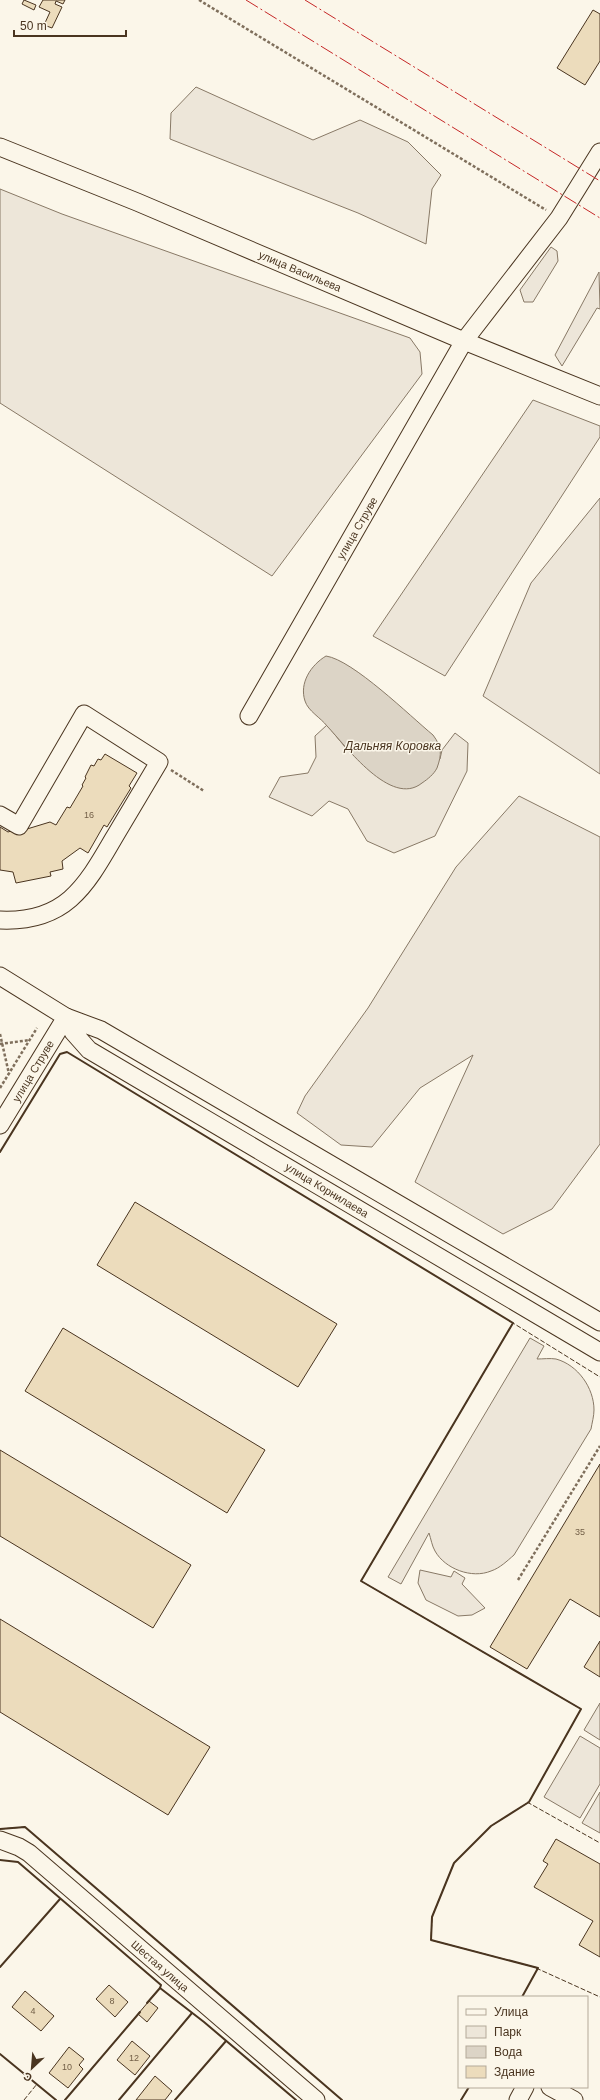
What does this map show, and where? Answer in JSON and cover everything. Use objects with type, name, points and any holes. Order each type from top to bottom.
[{"type":"street","name":"улица Васильева","points":[[0,147],[137,202],[600,396]]},
{"type":"street","name":"улица Струве","points":[[249,716],[464,340],[559,218],[600,152]]},
{"type":"street","points":[[0,815],[19,826],[84,714],[159,762],[90,879],[74,896],[56,910],[31,917],[0,920]]},
{"type":"street","points":[[0,976],[66,1017],[101,1030],[600,1322]]},
{"type":"street","name":"улица Струве","points":[[0,1125],[66,1017]]},
{"type":"street","name":"улица Корнилаева","points":[[66,1017],[73,1032],[89,1050],[600,1352]]},
{"type":"street","name":"Шестая улица","points":[[0,1840],[19,1847],[29,1853],[316,2100]]},
{"type":"street","points":[[518,2100],[524,2088]]},
{"type":"street","points":[[552,2088],[574,2100]]},
{"type":"path","points":[[199,0],[559,218]]},
{"type":"path","points":[[159,762],[204,791]]},
{"type":"path","points":[[0,1088],[37,1028]]},
{"type":"path","points":[[0,1034],[1,1044],[9,1074]]},
{"type":"path","points":[[1,1044],[30,1040]]},
{"type":"path","points":[[518,1580],[600,1446]]},
{"type":"green space","points":[[196,87],[313,140],[360,120],[408,142],[441,175],[432,189],[426,244],[358,213],[170,139],[171,113]]},
{"type":"green space","points":[[0,189],[62,214],[410,338],[420,352],[422,374],[272,576],[0,403]]},
{"type":"green space","points":[[551,247],[557,251],[558,261],[533,302],[524,302],[520,290]]},
{"type":"green space","points":[[599,272],[600,309],[597,308],[562,366],[555,355]]},
{"type":"green space","points":[[533,400],[600,426],[600,437],[445,676],[373,636]]},
{"type":"green space","points":[[600,498],[600,774],[483,696],[531,583]]},
{"type":"green space","points":[[327,725],[345,747],[440,759],[442,750],[455,733],[468,743],[467,771],[435,836],[394,853],[367,841],[348,809],[329,801],[312,816],[269,797],[280,777],[308,773],[316,757],[315,736]]},
{"type":"green space","points":[[519,796],[600,837],[600,1144],[552,1209],[503,1234],[415,1182],[473,1055],[420,1088],[372,1147],[341,1145],[297,1113],[305,1096],[368,1008],[456,867]]},
{"type":"green space","points":[[530,1338],[544,1346],[537,1359],[556,1359],[564,1362],[571,1366],[583,1378],[588,1386],[593,1402],[594,1412],[591,1429],[514,1555],[503,1564],[494,1570],[484,1573],[476,1574],[460,1571],[445,1563],[439,1557],[434,1549],[429,1533],[401,1584],[388,1577]]},
{"type":"green space","points":[[420,1570],[451,1577],[454,1571],[465,1578],[462,1584],[485,1608],[472,1615],[458,1616],[426,1600],[418,1583]]},
{"type":"green space","points":[[600,1703],[600,1740],[584,1730]]},
{"type":"green space","points":[[580,1736],[600,1748],[600,1784],[580,1818],[544,1797]]},
{"type":"green space","points":[[600,1792],[600,1833],[582,1823]]},
{"type":"water","name":"Дальняя Коровка","points":[[326,656],[351,667],[366,678],[433,735],[440,747],[440,759],[437,768],[429,778],[410,789],[397,787],[383,781],[357,759],[309,708],[305,701],[305,681],[311,669]]},
{"type":"building","points":[[24,0],[36,5],[34,10],[22,4]]},
{"type":"building","points":[[43,0],[65,0],[63,4],[56,1],[55,4],[62,7],[52,28],[44,25],[50,12],[39,7]]},
{"type":"building","points":[[593,10],[600,14],[600,61],[585,85],[557,68]]},
{"type":"building","points":[[105,754],[137,773],[129,786],[131,788],[107,827],[104,825],[88,853],[80,848],[62,861],[63,869],[50,872],[51,876],[16,883],[13,872],[0,870],[0,827],[8,832],[26,826],[27,829],[50,822],[56,825],[67,807],[70,808],[83,786],[85,777],[91,765],[94,766],[98,759],[101,760]]},
{"type":"building","points":[[135,1202],[337,1324],[298,1387],[97,1265]]},
{"type":"building","points":[[63,1328],[265,1450],[227,1513],[25,1391]]},
{"type":"building","points":[[0,1450],[191,1565],[153,1628],[0,1536]]},
{"type":"building","points":[[600,1464],[600,1617],[570,1599],[527,1669],[490,1647]]},
{"type":"building","points":[[0,1619],[210,1747],[168,1815],[0,1712]]},
{"type":"building","points":[[600,1641],[600,1677],[584,1667]]},
{"type":"building","points":[[556,1839],[600,1864],[600,1957],[579,1945],[593,1921],[534,1887],[548,1864],[543,1861]]},
{"type":"building","points":[[109,1985],[128,2002],[115,2017],[96,1999]]},
{"type":"building","points":[[25,1991],[54,2016],[41,2031],[12,2007]]},
{"type":"building","points":[[149,2001],[158,2008],[147,2022],[138,2014]]},
{"type":"building","points":[[132,2041],[150,2056],[135,2075],[117,2060]]},
{"type":"building","points":[[69,2047],[84,2059],[79,2065],[83,2069],[68,2088],[49,2073]]},
{"type":"building","points":[[155,2076],[172,2091],[165,2100],[136,2100]]},
{"type":"fence","points":[[523,1996],[538,1968],[431,1940],[432,1917],[454,1863],[491,1826],[529,1802],[581,1709],[361,1581],[513,1323],[600,1377]]},
{"type":"fence","points":[[527,1802],[600,1843]]},
{"type":"fence","points":[[0,1829],[25,1827],[342,2100]]},
{"type":"fence","points":[[536,1968],[600,1997]]},
{"type":"fence","points":[[24,2100],[37,2084]]},
{"type":"fence","points":[[461,2100],[468,2088]]},
{"type":"wall","points":[[0,1152],[60,1054],[67,1052],[513,1323],[361,1581],[581,1709],[529,1802],[491,1826],[454,1863],[432,1917],[431,1940],[538,1968],[523,1996]]},
{"type":"wall","points":[[0,1829],[25,1827],[342,2100]]},
{"type":"wall","points":[[0,1860],[18,1862],[161,1985],[160,1988],[204,2022],[296,2100]]},
{"type":"wall","points":[[0,1967],[60,1899]]},
{"type":"wall","points":[[147,2003],[160,1988]]},
{"type":"wall","points":[[65,2100],[140,2012]]},
{"type":"wall","points":[[119,2100],[192,2013]]},
{"type":"wall","points":[[175,2100],[226,2041]]},
{"type":"wall","points":[[0,2054],[56,2100]]},
{"type":"wall","points":[[461,2100],[468,2088]]},
{"type":"power","points":[[246,0],[600,218]]},
{"type":"power","points":[[305,0],[600,181]]}]
